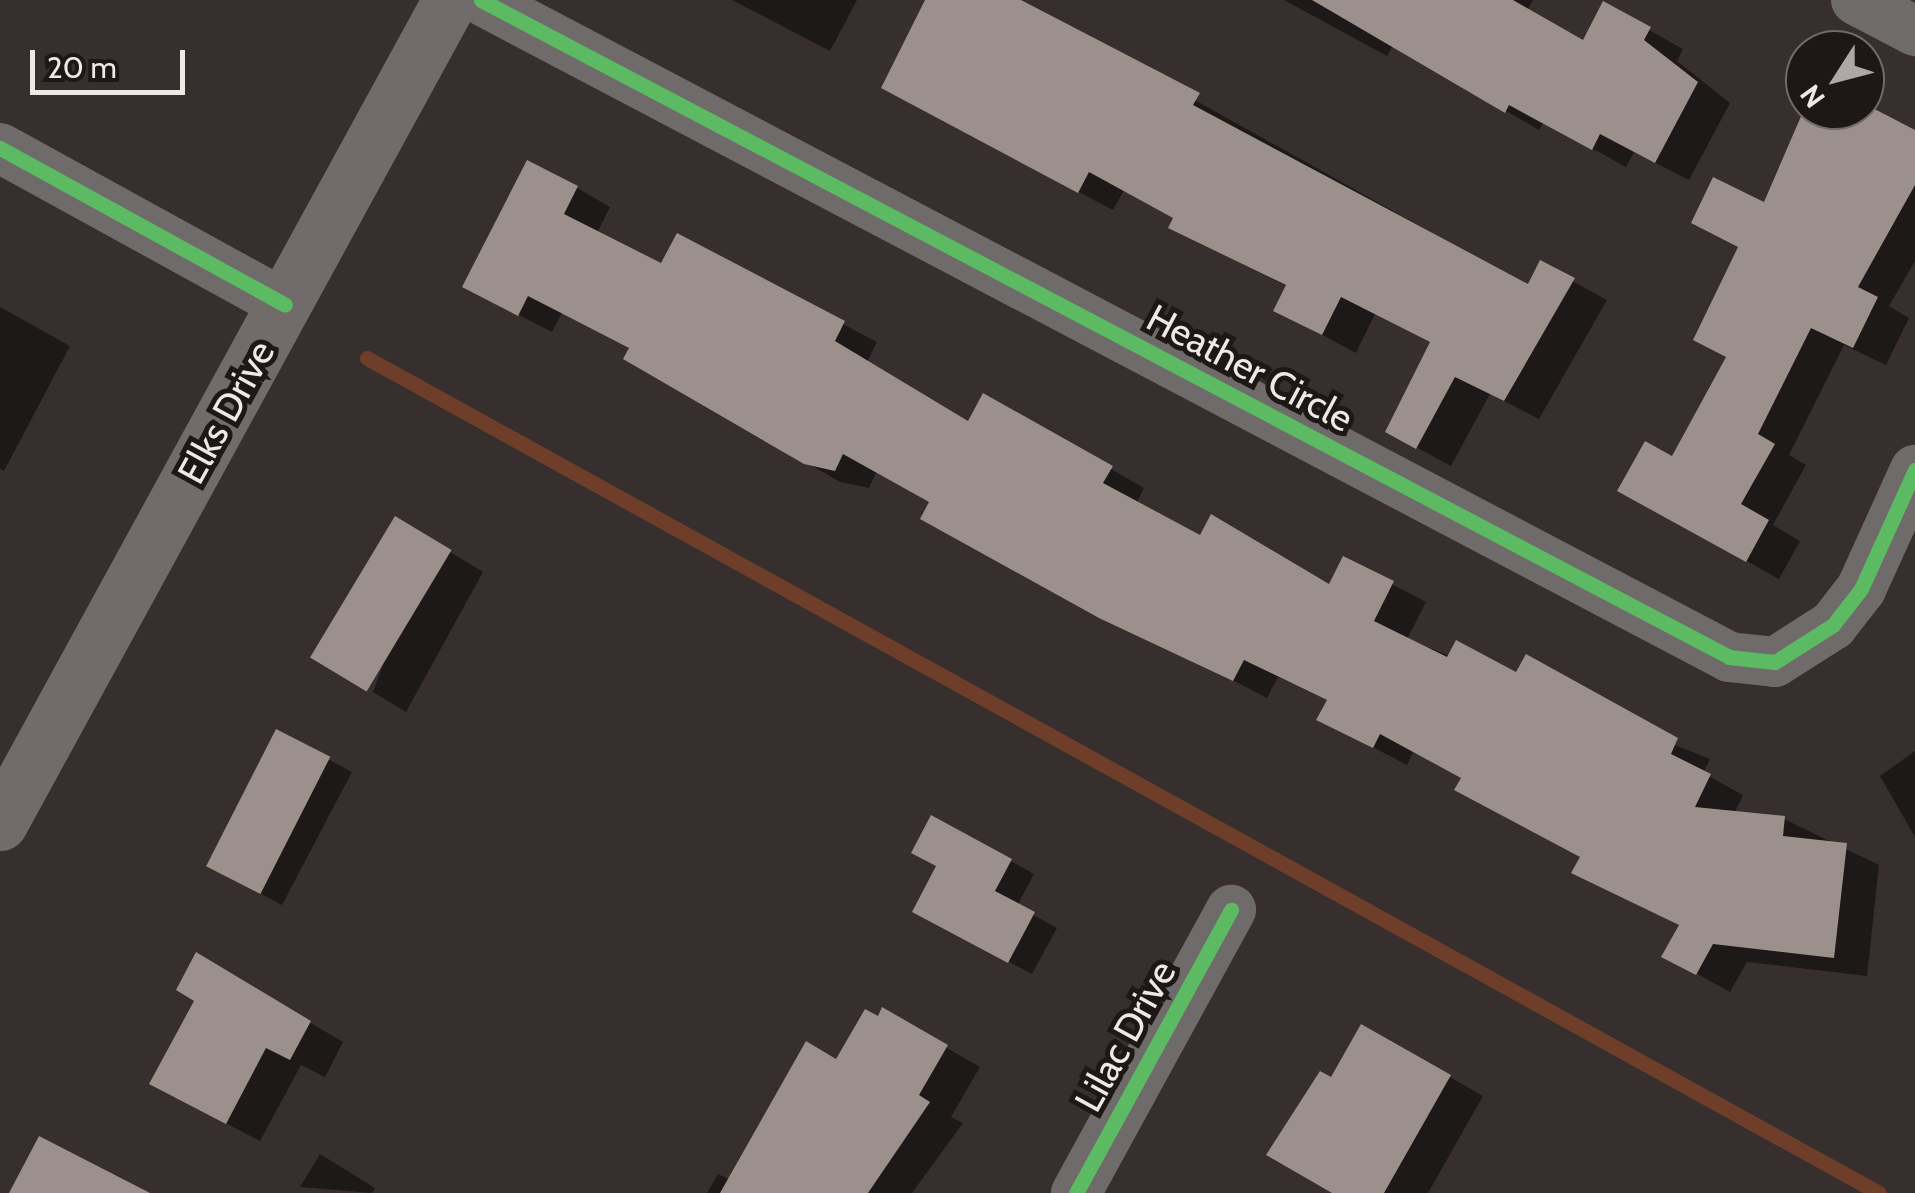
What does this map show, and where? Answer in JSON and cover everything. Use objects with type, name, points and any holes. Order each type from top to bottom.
[{"type":"main road","name":"Elks Drive","points":[[0,822],[450,0]]},
{"type":"street","name":"Heather Circle","points":[[481,0],[1729,656],[1775,662],[1834,625],[1860,589],[1915,470]]},
{"type":"street","points":[[1856,0],[1915,31]]},
{"type":"street","points":[[0,148],[285,304]]},
{"type":"street","name":"Lilac Drive","points":[[1076,1193],[1231,910]]},
{"type":"building","points":[[925,0],[1021,0],[1200,93],[1193,105],[1528,284],[1540,260],[1575,278],[1504,401],[1455,377],[1416,449],[1385,432],[1430,342],[1341,297],[1322,335],[1273,311],[1286,285],[1168,228],[1173,218],[1089,172],[1078,193],[881,88]]},
{"type":"building","points":[[1312,0],[1513,0],[1583,40],[1603,1],[1651,27],[1644,40],[1698,82],[1655,163],[1600,134],[1592,150],[1509,105],[1505,113]]},
{"type":"building","points":[[1885,114],[1915,130],[1915,185],[1858,287],[1878,297],[1853,348],[1811,328],[1758,434],[1775,444],[1741,504],[1769,520],[1746,562],[1617,491],[1645,441],[1672,456],[1726,357],[1693,340],[1738,247],[1691,223],[1713,177],[1764,202],[1795,130],[1885,130]]},
{"type":"building","points":[[527,160],[578,186],[564,214],[661,263],[677,233],[845,321],[835,341],[968,421],[983,393],[1113,466],[1103,483],[1200,535],[1211,514],[1329,584],[1343,556],[1394,581],[1374,621],[1447,657],[1456,640],[1516,672],[1526,654],[1678,738],[1671,754],[1711,774],[1695,807],[1785,816],[1783,836],[1847,843],[1834,958],[1713,944],[1696,975],[1661,957],[1679,925],[1571,873],[1580,857],[1454,790],[1461,778],[1380,734],[1373,748],[1316,720],[1327,700],[1244,660],[1233,681],[1099,618],[920,519],[929,502],[843,454],[835,471],[804,464],[623,359],[629,348],[528,296],[518,316],[462,287]]},
{"type":"building","points":[[395,516],[452,550],[367,691],[310,657]]},
{"type":"building","points":[[276,729],[330,757],[260,894],[206,866]]},
{"type":"building","points":[[931,815],[1012,859],[995,891],[1035,912],[1008,963],[912,912],[936,866],[911,853]]},
{"type":"building","points":[[196,952],[311,1021],[290,1060],[266,1048],[226,1124],[149,1084],[194,1001],[176,990]]},
{"type":"building","points":[[882,1007],[948,1045],[919,1095],[930,1102],[868,1193],[720,1193],[806,1041],[836,1059],[865,1009],[878,1016]]},
{"type":"building","points":[[1361,1024],[1451,1075],[1384,1193],[1332,1193],[1266,1155],[1320,1071],[1331,1077]]},
{"type":"building","points":[[39,1136],[150,1193],[9,1193]]},
{"type":"waterway","points":[[367,358],[1879,1193]]},
{"type":"cycle path","points":[[481,0],[1729,657],[1775,662],[1833,625],[1861,589],[1915,470]]},
{"type":"cycle path","points":[[0,148],[285,305]]},
{"type":"cycle path","points":[[1076,1193],[1231,910]]}]
